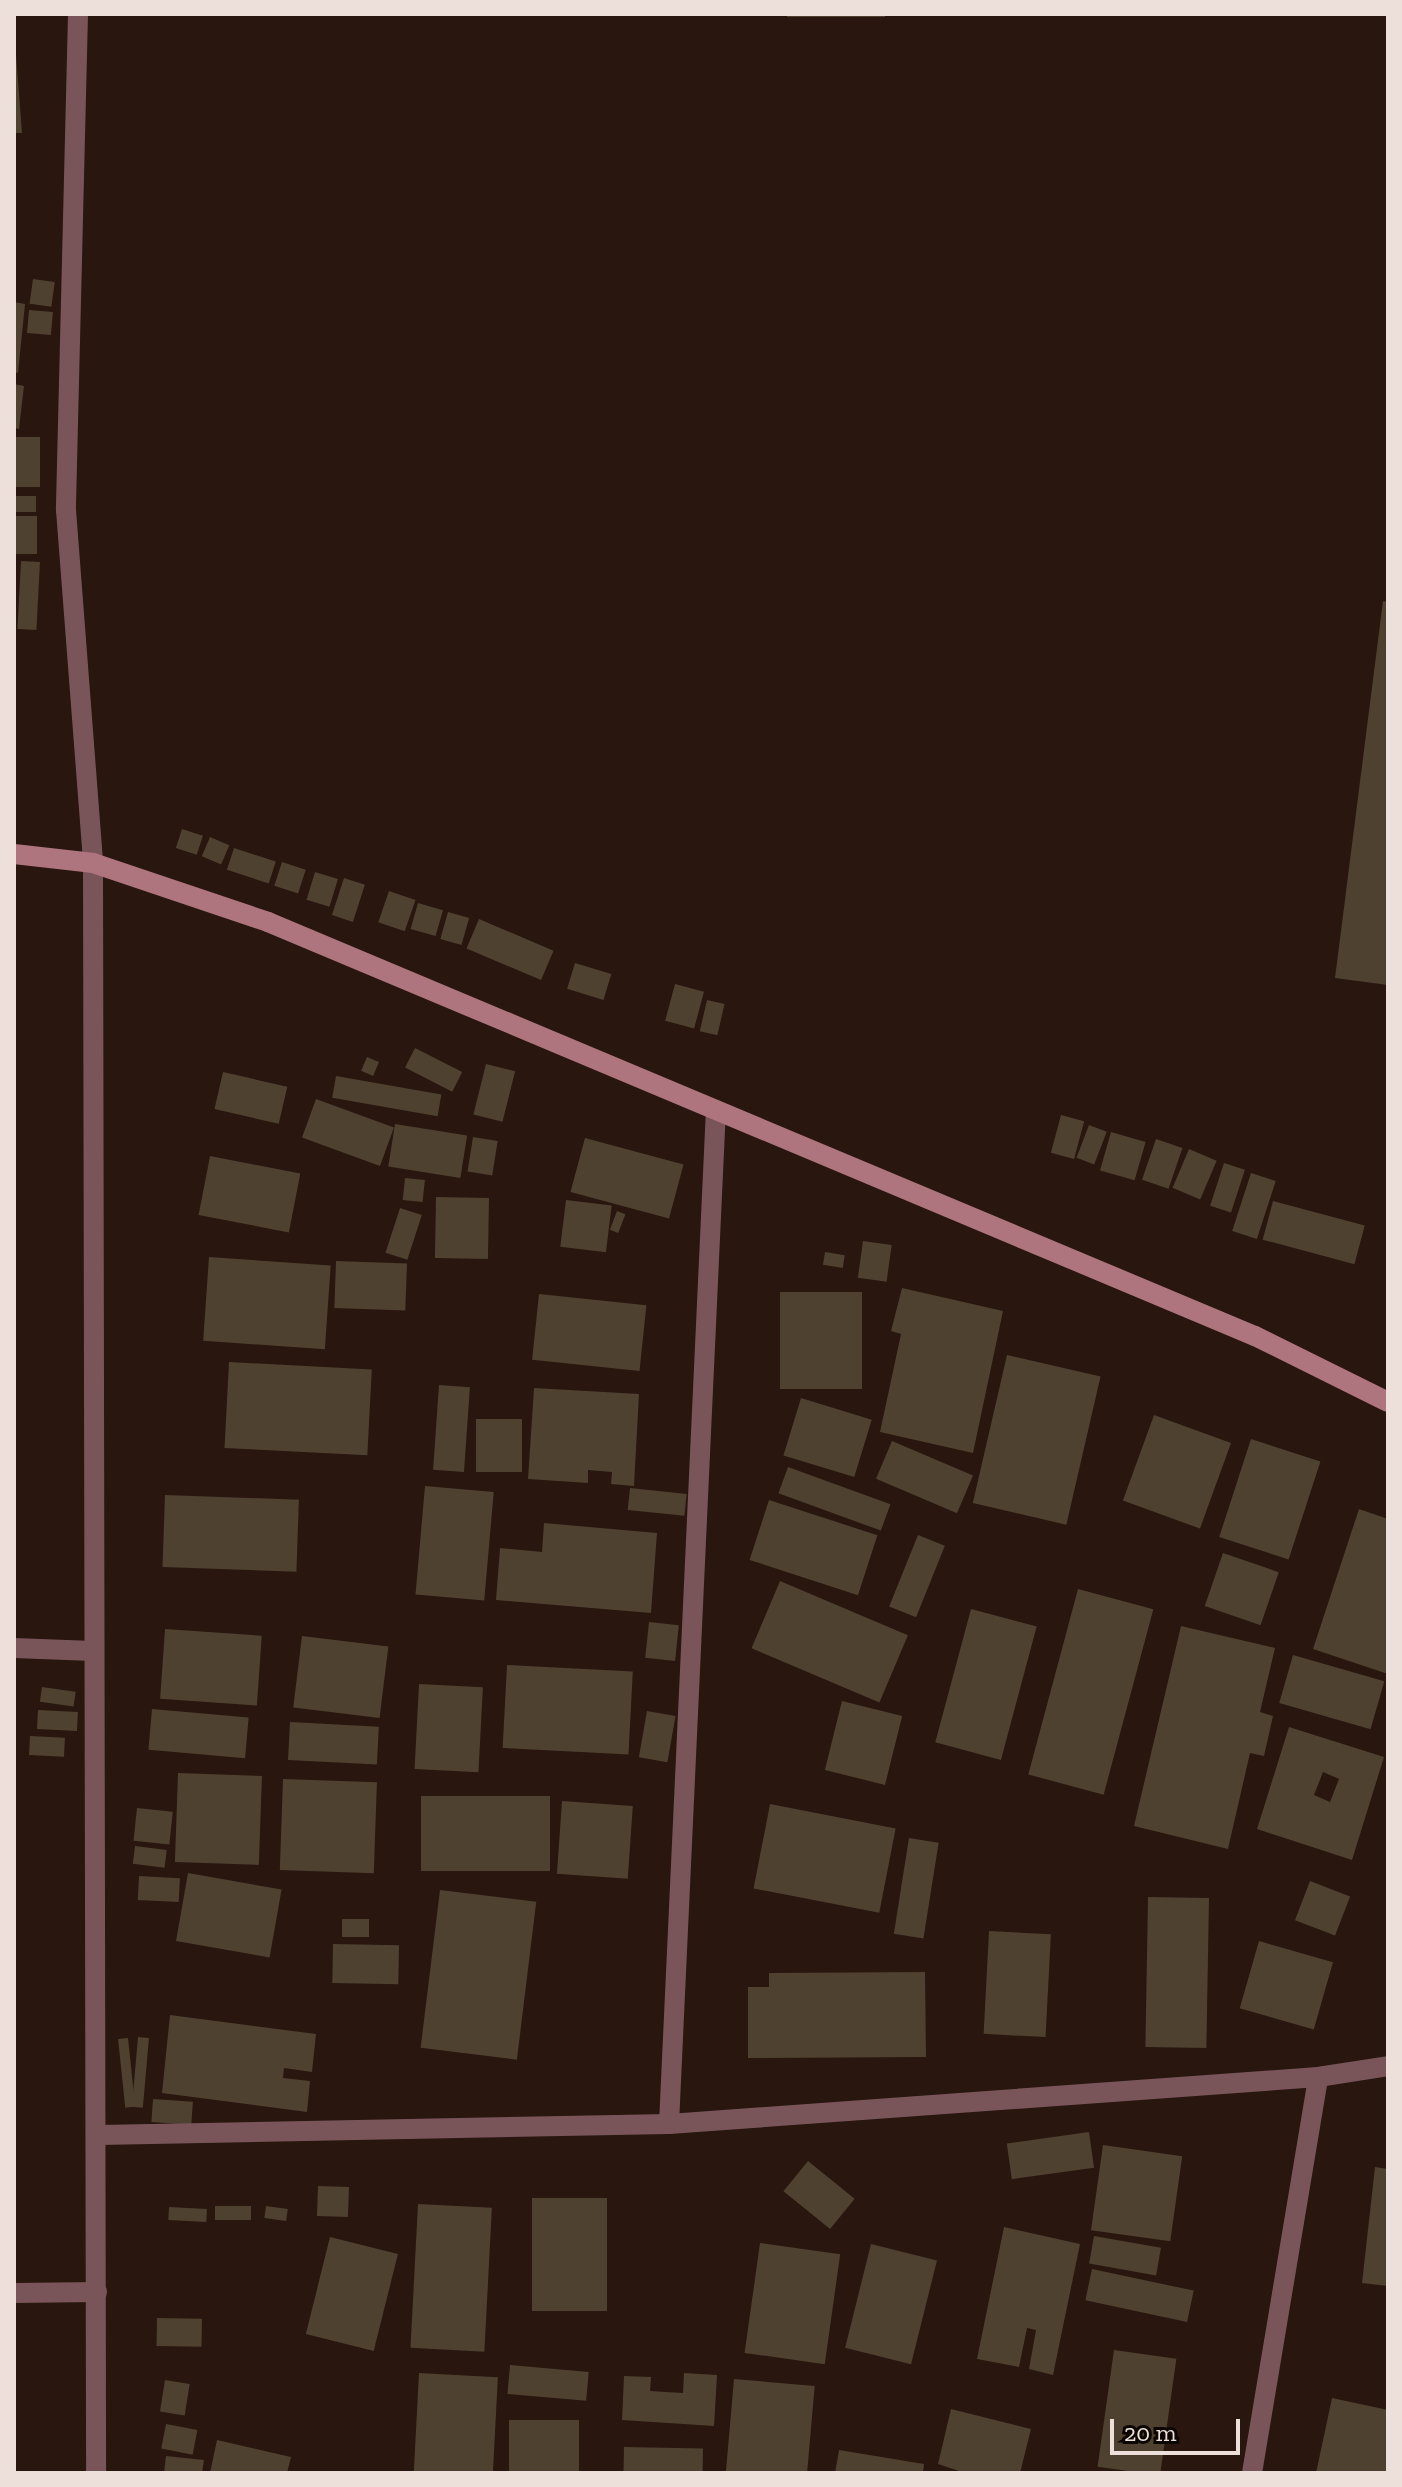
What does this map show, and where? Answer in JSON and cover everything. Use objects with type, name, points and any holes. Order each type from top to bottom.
[{"type":"main road","points":[[14,854],[93,863],[268,922],[1255,1336],[1388,1402]]},
{"type":"street","points":[[78,14],[66,510],[93,863],[93,1651],[99,2135],[96,2473]]},
{"type":"street","points":[[669,2124],[716,1110]]},
{"type":"street","points":[[14,1648],[93,1651]]},
{"type":"street","points":[[99,2135],[669,2124],[1318,2077],[1388,2066]]},
{"type":"street","points":[[1252,2473],[1318,2077]]},
{"type":"street","points":[[14,2293],[97,2292]]},
{"type":"building","points":[[787,14],[885,14],[885,17],[787,17]]},
{"type":"building","points":[[14,28],[22,133],[14,133]]},
{"type":"building","points":[[33,279],[55,282],[51,307],[30,304]]},
{"type":"building","points":[[14,302],[25,304],[18,373],[14,372]]},
{"type":"building","points":[[29,310],[53,312],[51,335],[27,333]]},
{"type":"building","points":[[14,384],[24,386],[19,429],[14,428]]},
{"type":"building","points":[[14,437],[40,437],[40,487],[14,487]]},
{"type":"building","points":[[14,496],[36,496],[36,512],[14,512]]},
{"type":"building","points":[[14,516],[37,516],[37,554],[14,554]]},
{"type":"building","points":[[21,561],[40,562],[36,630],[17,629]]},
{"type":"building","points":[[1383,601],[1388,602],[1388,985],[1335,978]]},
{"type":"building","points":[[182,829],[203,836],[197,855],[176,848]]},
{"type":"building","points":[[210,837],[229,845],[221,865],[202,856]]},
{"type":"building","points":[[234,848],[276,862],[269,883],[227,870]]},
{"type":"building","points":[[282,862],[306,870],[298,894],[274,886]]},
{"type":"building","points":[[315,872],[338,879],[329,907],[307,900]]},
{"type":"building","points":[[344,878],[365,885],[353,922],[332,915]]},
{"type":"building","points":[[389,891],[415,900],[405,931],[378,922]]},
{"type":"building","points":[[418,903],[443,910],[436,936],[411,929]]},
{"type":"building","points":[[448,912],[469,918],[461,945],[440,939]]},
{"type":"building","points":[[479,919],[554,951],[541,980],[466,948]]},
{"type":"building","points":[[575,963],[611,974],[603,1000],[567,989]]},
{"type":"building","points":[[675,984],[704,992],[694,1028],[665,1021]]},
{"type":"building","points":[[707,1000],[725,1004],[717,1035],[700,1031]]},
{"type":"building","points":[[415,1048],[462,1072],[452,1092],[405,1068]]},
{"type":"building","points":[[367,1057],[379,1062],[373,1076],[361,1071]]},
{"type":"building","points":[[486,1064],[515,1071],[503,1122],[473,1114]]},
{"type":"building","points":[[223,1072],[287,1087],[279,1124],[214,1109]]},
{"type":"building","points":[[336,1076],[441,1095],[438,1116],[332,1098]]},
{"type":"building","points":[[316,1099],[394,1127],[380,1166],[302,1138]]},
{"type":"building","points":[[1061,1115],[1084,1121],[1074,1159],[1051,1153]]},
{"type":"building","points":[[395,1124],[467,1135],[460,1178],[388,1166]]},
{"type":"building","points":[[1089,1125],[1107,1132],[1094,1164],[1076,1158]]},
{"type":"building","points":[[1111,1132],[1146,1142],[1135,1180],[1100,1170]]},
{"type":"building","points":[[473,1137],[498,1141],[492,1175],[468,1172]]},
{"type":"building","points":[[585,1138],[684,1164],[669,1218],[571,1192]]},
{"type":"building","points":[[1156,1139],[1182,1148],[1168,1189],[1142,1180]]},
{"type":"building","points":[[1189,1149],[1217,1161],[1200,1199],[1173,1188]]},
{"type":"building","points":[[210,1156],[300,1174],[289,1232],[199,1215]]},
{"type":"building","points":[[1224,1163],[1245,1170],[1231,1213],[1210,1206]]},
{"type":"building","points":[[1251,1173],[1276,1181],[1257,1239],[1232,1231]]},
{"type":"building","points":[[405,1178],[425,1180],[423,1202],[403,1200]]},
{"type":"building","points":[[436,1197],[489,1198],[488,1259],[435,1258]]},
{"type":"building","points":[[566,1200],[612,1206],[606,1252],[560,1247]]},
{"type":"building","points":[[1273,1201],[1365,1226],[1354,1264],[1263,1240]]},
{"type":"building","points":[[400,1208],[422,1215],[407,1260],[385,1253]]},
{"type":"building","points":[[617,1211],[625,1214],[618,1233],[610,1230]]},
{"type":"building","points":[[863,1241],[892,1245],[887,1282],[858,1278]]},
{"type":"building","points":[[825,1252],[845,1255],[843,1268],[823,1265]]},
{"type":"building","points":[[209,1257],[331,1266],[325,1349],[203,1341]]},
{"type":"building","points":[[336,1261],[407,1263],[405,1310],[334,1308]]},
{"type":"building","points":[[902,1288],[1003,1311],[973,1453],[880,1432],[901,1334],[891,1331]]},
{"type":"building","points":[[780,1292],[862,1292],[862,1389],[780,1389]]},
{"type":"building","points":[[539,1294],[646,1305],[640,1371],[532,1360]]},
{"type":"building","points":[[1007,1355],[1101,1377],[1066,1525],[973,1503]]},
{"type":"building","points":[[229,1362],[372,1369],[367,1455],[224,1448]]},
{"type":"building","points":[[439,1385],[470,1387],[464,1472],[433,1470]]},
{"type":"building","points":[[534,1388],[639,1394],[634,1486],[611,1484],[612,1472],[588,1470],[588,1483],[528,1479]]},
{"type":"building","points":[[801,1398],[872,1420],[854,1477],[783,1455]]},
{"type":"building","points":[[1154,1415],[1231,1443],[1200,1529],[1123,1501]]},
{"type":"building","points":[[476,1419],[522,1419],[522,1472],[476,1472]]},
{"type":"building","points":[[1251,1439],[1320,1462],[1289,1560],[1219,1537]]},
{"type":"building","points":[[892,1441],[973,1475],[957,1513],[876,1479]]},
{"type":"building","points":[[788,1467],[890,1504],[881,1531],[778,1493]]},
{"type":"building","points":[[425,1486],[494,1492],[484,1601],[416,1595]]},
{"type":"building","points":[[630,1488],[687,1494],[684,1516],[628,1510]]},
{"type":"building","points":[[165,1495],[299,1500],[296,1572],[162,1567]]},
{"type":"building","points":[[769,1500],[877,1535],[858,1595],[750,1560]]},
{"type":"building","points":[[1359,1509],[1388,1519],[1388,1674],[1313,1649]]},
{"type":"building","points":[[544,1523],[657,1533],[651,1613],[496,1600],[500,1548],[542,1552]]},
{"type":"building","points":[[918,1535],[945,1546],[916,1617],[889,1606]]},
{"type":"building","points":[[1223,1553],[1279,1572],[1261,1625],[1205,1606]]},
{"type":"building","points":[[780,1581],[908,1635],[879,1703],[751,1648]]},
{"type":"building","points":[[1078,1589],[1153,1609],[1104,1795],[1028,1774]]},
{"type":"building","points":[[971,1609],[1037,1627],[1001,1760],[935,1742]]},
{"type":"building","points":[[649,1622],[679,1625],[675,1661],[645,1658]]},
{"type":"building","points":[[1181,1626],[1275,1648],[1260,1712],[1273,1716],[1264,1756],[1250,1753],[1228,1849],[1134,1826]]},
{"type":"building","points":[[165,1629],[262,1636],[257,1706],[160,1699]]},
{"type":"building","points":[[302,1636],[388,1647],[380,1718],[293,1707]]},
{"type":"building","points":[[1293,1655],[1384,1681],[1371,1729],[1279,1703]]},
{"type":"building","points":[[507,1665],[633,1672],[628,1754],[503,1748]]},
{"type":"building","points":[[419,1684],[483,1687],[478,1772],[415,1769]]},
{"type":"building","points":[[42,1687],[76,1692],[74,1707],[40,1702]]},
{"type":"building","points":[[842,1701],[902,1716],[885,1785],[825,1770]]},
{"type":"building","points":[[152,1709],[249,1717],[245,1758],[148,1750]]},
{"type":"building","points":[[38,1710],[78,1712],[77,1731],[37,1729]]},
{"type":"building","points":[[647,1711],[676,1716],[667,1762],[639,1757]]},
{"type":"building","points":[[290,1722],[379,1727],[377,1765],[288,1760]]},
{"type":"building","points":[[1289,1727],[1384,1757],[1352,1860],[1257,1829]],"holes":[[[1323,1772],[1339,1779],[1330,1802],[1314,1795]]]},
{"type":"building","points":[[30,1736],[65,1738],[64,1757],[29,1755]]},
{"type":"building","points":[[178,1773],[262,1776],[259,1865],[175,1862]]},
{"type":"building","points":[[283,1779],[377,1782],[374,1873],[280,1870]]},
{"type":"building","points":[[421,1796],[550,1796],[550,1871],[421,1871]]},
{"type":"building","points":[[562,1801],[633,1806],[628,1879],[557,1874]]},
{"type":"building","points":[[770,1804],[896,1828],[879,1913],[754,1888]]},
{"type":"building","points":[[137,1808],[173,1812],[169,1845],[134,1841]]},
{"type":"building","points":[[909,1838],[939,1843],[923,1938],[894,1934]]},
{"type":"building","points":[[135,1846],[167,1850],[165,1868],[133,1864]]},
{"type":"building","points":[[188,1873],[282,1889],[270,1957],[176,1941]]},
{"type":"building","points":[[139,1876],[180,1878],[179,1902],[138,1900]]},
{"type":"building","points":[[1310,1881],[1350,1896],[1335,1936],[1295,1920]]},
{"type":"building","points":[[440,1890],[536,1902],[517,2060],[421,2048]]},
{"type":"building","points":[[1148,1897],[1209,1898],[1206,2048],[1145,2047]]},
{"type":"building","points":[[342,1919],[369,1919],[369,1937],[342,1937]]},
{"type":"building","points":[[989,1931],[1051,1934],[1046,2037],[984,2034]]},
{"type":"building","points":[[1259,1941],[1333,1962],[1314,2030],[1240,2008]]},
{"type":"building","points":[[333,1944],[399,1945],[398,1984],[332,1983]]},
{"type":"building","points":[[925,1972],[926,2057],[748,2058],[748,1987],[769,1987],[769,1973]]},
{"type":"building","points":[[170,2015],[316,2034],[312,2072],[284,2068],[283,2078],[310,2081],[307,2112],[162,2093]]},
{"type":"building","points":[[138,2037],[149,2038],[143,2108],[132,2107]]},
{"type":"building","points":[[128,2038],[135,2107],[125,2108],[118,2039]]},
{"type":"building","points":[[153,2099],[193,2102],[191,2125],[151,2122]]},
{"type":"building","points":[[1089,2132],[1094,2168],[1012,2179],[1007,2144]]},
{"type":"building","points":[[1103,2145],[1182,2156],[1170,2241],[1091,2230]]},
{"type":"building","points":[[808,2161],[855,2199],[830,2229],[783,2191]]},
{"type":"building","points":[[1375,2167],[1388,2169],[1388,2286],[1362,2283]]},
{"type":"building","points":[[318,2186],[349,2187],[348,2217],[317,2216]]},
{"type":"building","points":[[532,2198],[607,2198],[607,2311],[532,2311]]},
{"type":"building","points":[[418,2204],[492,2208],[484,2352],[410,2348]]},
{"type":"building","points":[[215,2206],[251,2206],[251,2220],[215,2220]]},
{"type":"building","points":[[266,2206],[288,2209],[286,2221],[264,2218]]},
{"type":"building","points":[[169,2207],[207,2209],[206,2222],[168,2220]]},
{"type":"building","points":[[1004,2227],[1080,2244],[1053,2375],[1029,2369],[1036,2330],[1027,2328],[1019,2367],[977,2359]]},
{"type":"building","points":[[1094,2236],[1161,2248],[1156,2275],[1089,2264]]},
{"type":"building","points":[[330,2237],[398,2254],[374,2351],[306,2334]]},
{"type":"building","points":[[760,2243],[840,2254],[825,2364],[745,2353]]},
{"type":"building","points":[[871,2244],[937,2260],[911,2364],[845,2348]]},
{"type":"building","points":[[1092,2269],[1194,2291],[1187,2322],[1085,2300]]},
{"type":"building","points":[[157,2318],[202,2319],[202,2347],[157,2346]]},
{"type":"building","points":[[1114,2350],[1176,2359],[1160,2473],[1098,2467]]},
{"type":"building","points":[[510,2365],[589,2372],[586,2401],[507,2394]]},
{"type":"building","points":[[419,2373],[498,2377],[493,2473],[414,2473]]},
{"type":"building","points":[[684,2373],[717,2375],[714,2426],[622,2420],[624,2376],[651,2377],[650,2391],[683,2393]]},
{"type":"building","points":[[734,2379],[815,2386],[807,2473],[726,2473]]},
{"type":"building","points":[[165,2380],[190,2384],[185,2416],[160,2412]]},
{"type":"building","points":[[1332,2398],[1388,2410],[1388,2473],[1316,2473]]},
{"type":"building","points":[[951,2409],[1031,2429],[1020,2473],[965,2473],[938,2464]]},
{"type":"building","points":[[509,2420],[579,2420],[579,2473],[509,2473]]},
{"type":"building","points":[[166,2424],[197,2430],[193,2455],[161,2449]]},
{"type":"building","points":[[217,2440],[291,2457],[287,2473],[210,2473]]},
{"type":"building","points":[[624,2447],[703,2448],[703,2473],[624,2473]]},
{"type":"building","points":[[839,2450],[924,2464],[923,2473],[835,2473]]},
{"type":"building","points":[[166,2456],[204,2460],[202,2473],[164,2473]]}]
